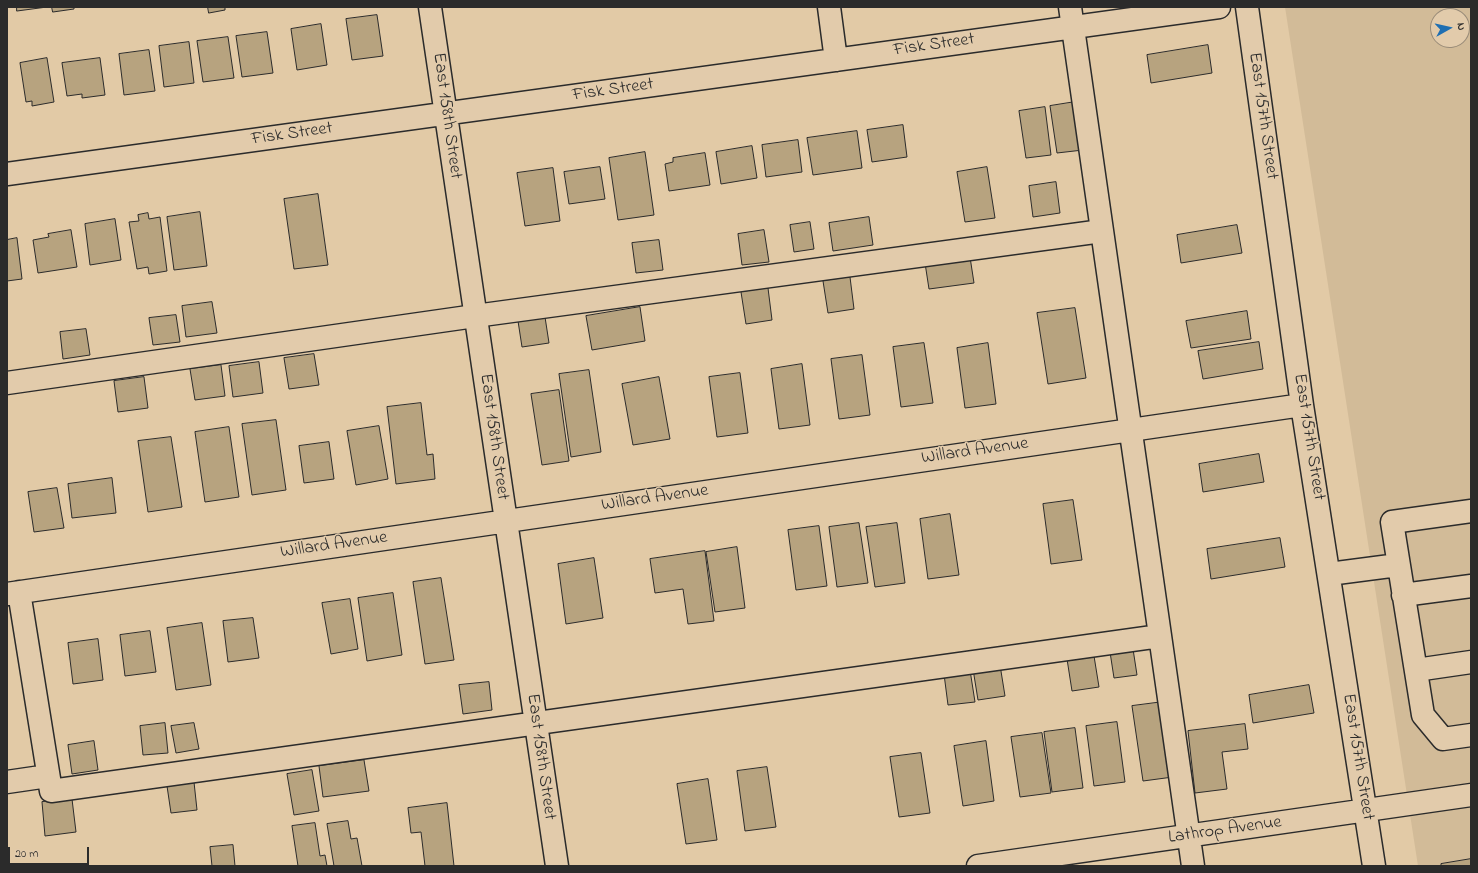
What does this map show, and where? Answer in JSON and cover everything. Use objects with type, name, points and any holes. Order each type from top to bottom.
[{"type":"street","name":"East 158th Street","points":[[430,7],[557,866]]},
{"type":"street","points":[[829,7],[836,60]]},
{"type":"street","name":"Fisk Street","points":[[7,174],[836,60],[1072,17],[1219,7]]},
{"type":"street","name":"East 157th Street","points":[[1247,7],[1302,405],[1374,866]]},
{"type":"street","points":[[1072,17],[1193,866]]},
{"type":"street","points":[[7,383],[475,316],[1102,231]]},
{"type":"street","name":"Willard Avenue","points":[[13,593],[1302,405]]},
{"type":"street","points":[[1471,511],[1392,522],[1423,715],[1443,739],[1471,735]]},
{"type":"street","points":[[1329,574],[1398,565]]},
{"type":"street","points":[[1403,595],[1471,586]]},
{"type":"street","points":[[13,593],[51,791],[1160,636]]},
{"type":"street","points":[[1416,670],[1471,662]]},
{"type":"street","points":[[7,782],[48,776]]},
{"type":"street","name":"Lathrop Avenue","points":[[978,866],[1471,795]]},
{"type":"shaded area","points":[[1285,7],[1471,7],[1471,866],[1418,866]]},
{"type":"building","points":[[17,7],[47,7],[17,11]]},
{"type":"building","points":[[52,7],[74,7],[74,9],[53,12]]},
{"type":"building","points":[[208,7],[225,7],[225,10],[209,13]]},
{"type":"building","points":[[377,15],[383,56],[352,60],[346,19]]},
{"type":"building","points":[[321,24],[327,65],[297,70],[291,29]]},
{"type":"building","points":[[267,32],[273,73],[242,77],[236,36]]},
{"type":"building","points":[[228,37],[234,78],[203,82],[197,41]]},
{"type":"building","points":[[189,42],[194,83],[164,87],[159,46]]},
{"type":"building","points":[[1208,45],[1212,73],[1151,83],[1147,55]]},
{"type":"building","points":[[149,50],[155,91],[124,95],[119,54]]},
{"type":"building","points":[[47,58],[54,102],[32,106],[32,101],[26,102],[20,63]]},
{"type":"building","points":[[100,58],[105,95],[82,98],[82,94],[67,96],[62,63]]},
{"type":"building","points":[[1075,102],[1083,150],[1057,153],[1050,106]]},
{"type":"building","points":[[1045,107],[1051,155],[1026,158],[1019,111]]},
{"type":"building","points":[[903,125],[907,157],[872,162],[867,130]]},
{"type":"building","points":[[857,131],[862,168],[813,175],[807,138]]},
{"type":"building","points":[[798,140],[802,172],[766,177],[762,145]]},
{"type":"building","points":[[752,146],[757,178],[721,184],[716,152]]},
{"type":"building","points":[[645,152],[654,215],[618,220],[609,158]]},
{"type":"building","points":[[705,153],[710,185],[669,191],[665,164],[673,162],[673,158]]},
{"type":"building","points":[[600,167],[605,199],[569,204],[564,172]]},
{"type":"building","points":[[987,167],[995,218],[965,222],[957,172]]},
{"type":"building","points":[[553,168],[560,221],[525,226],[517,173]]},
{"type":"building","points":[[1056,182],[1060,213],[1033,217],[1029,186]]},
{"type":"building","points":[[318,194],[328,265],[294,269],[284,199]]},
{"type":"building","points":[[200,212],[207,266],[174,270],[167,217]]},
{"type":"building","points":[[148,213],[149,219],[160,217],[167,271],[149,274],[148,267],[137,269],[129,222],[139,221],[138,215]]},
{"type":"building","points":[[869,217],[873,245],[833,251],[829,223]]},
{"type":"building","points":[[115,219],[121,260],[90,265],[85,224]]},
{"type":"building","points":[[810,222],[814,249],[794,252],[790,225]]},
{"type":"building","points":[[1237,225],[1242,253],[1181,263],[1177,235]]},
{"type":"building","points":[[71,230],[77,267],[38,273],[33,240],[49,237],[48,234]]},
{"type":"building","points":[[764,230],[769,262],[742,265],[738,234]]},
{"type":"building","points":[[17,238],[22,279],[7,281],[7,240]]},
{"type":"building","points":[[659,240],[663,270],[636,273],[632,243]]},
{"type":"building","points":[[970,257],[974,283],[929,289],[925,263]]},
{"type":"building","points":[[850,277],[854,309],[828,313],[823,281]]},
{"type":"building","points":[[768,288],[772,320],[746,324],[741,292]]},
{"type":"building","points":[[212,302],[217,333],[186,337],[182,306]]},
{"type":"building","points":[[640,307],[645,341],[592,350],[586,316]]},
{"type":"building","points":[[1075,308],[1086,378],[1048,384],[1037,313]]},
{"type":"building","points":[[1247,311],[1251,339],[1191,348],[1186,321]]},
{"type":"building","points":[[176,315],[180,342],[153,345],[149,318]]},
{"type":"building","points":[[545,317],[549,343],[522,347],[518,321]]},
{"type":"building","points":[[86,329],[90,355],[63,359],[60,332]]},
{"type":"building","points":[[1259,342],[1263,369],[1203,379],[1198,351]]},
{"type":"building","points":[[924,343],[933,403],[901,407],[893,347]]},
{"type":"building","points":[[988,343],[996,404],[965,408],[957,348]]},
{"type":"building","points":[[314,354],[319,385],[289,389],[284,358]]},
{"type":"building","points":[[862,355],[870,415],[839,419],[831,359]]},
{"type":"building","points":[[259,362],[263,393],[233,397],[229,366]]},
{"type":"building","points":[[802,364],[810,425],[779,429],[771,369]]},
{"type":"building","points":[[221,365],[225,396],[195,400],[190,369]]},
{"type":"building","points":[[589,370],[601,452],[571,457],[559,374]]},
{"type":"building","points":[[740,373],[748,433],[717,437],[709,377]]},
{"type":"building","points":[[144,377],[148,408],[118,412],[114,381]]},
{"type":"building","points":[[659,377],[670,439],[633,445],[622,384]]},
{"type":"building","points":[[559,390],[569,461],[542,465],[531,394]]},
{"type":"building","points":[[421,403],[427,455],[433,454],[435,479],[396,484],[387,407]]},
{"type":"building","points":[[276,420],[286,490],[252,495],[242,424]]},
{"type":"building","points":[[379,426],[388,479],[356,485],[347,431]]},
{"type":"building","points":[[229,427],[239,497],[205,502],[195,432]]},
{"type":"building","points":[[171,437],[182,507],[148,512],[138,441]]},
{"type":"building","points":[[329,442],[334,479],[304,483],[299,446]]},
{"type":"building","points":[[1259,454],[1264,482],[1203,492],[1199,464]]},
{"type":"building","points":[[112,478],[116,513],[72,518],[68,484]]},
{"type":"building","points":[[57,488],[64,528],[34,532],[28,492]]},
{"type":"building","points":[[1073,500],[1082,560],[1051,564],[1043,504]]},
{"type":"building","points":[[950,514],[959,575],[928,579],[920,519]]},
{"type":"building","points":[[859,523],[868,583],[837,587],[829,527]]},
{"type":"building","points":[[897,523],[905,583],[875,587],[866,527]]},
{"type":"building","points":[[819,526],[827,586],[796,590],[788,530]]},
{"type":"building","points":[[1280,538],[1285,567],[1211,579],[1207,549]]},
{"type":"building","points":[[737,547],[745,608],[715,612],[706,552]]},
{"type":"building","points":[[705,551],[714,621],[688,624],[683,589],[655,593],[650,559]]},
{"type":"building","points":[[594,558],[603,618],[566,624],[558,564]]},
{"type":"building","points":[[441,578],[454,660],[425,664],[413,582]]},
{"type":"building","points":[[393,593],[402,655],[367,661],[358,598]]},
{"type":"building","points":[[350,599],[358,649],[331,654],[322,603]]},
{"type":"building","points":[[253,618],[259,658],[228,662],[223,621]]},
{"type":"building","points":[[202,623],[211,685],[176,690],[167,628]]},
{"type":"building","points":[[150,631],[156,672],[125,676],[120,635]]},
{"type":"building","points":[[98,639],[103,680],[73,684],[68,643]]},
{"type":"building","points":[[1133,649],[1137,675],[1114,678],[1110,652]]},
{"type":"building","points":[[1094,656],[1099,687],[1072,691],[1067,659]]},
{"type":"building","points":[[1000,665],[1005,696],[978,700],[973,669]]},
{"type":"building","points":[[970,670],[975,702],[948,705],[944,674]]},
{"type":"building","points":[[489,682],[492,710],[463,714],[459,685]]},
{"type":"building","points":[[1309,685],[1314,713],[1253,723],[1249,695]]},
{"type":"building","points":[[1163,702],[1173,777],[1143,781],[1132,706]]},
{"type":"building","points":[[1117,722],[1125,782],[1094,786],[1086,726]]},
{"type":"building","points":[[165,723],[168,753],[143,755],[140,726]]},
{"type":"building","points":[[194,723],[199,749],[176,753],[171,726]]},
{"type":"building","points":[[1245,724],[1248,749],[1222,752],[1227,789],[1195,793],[1188,731]]},
{"type":"building","points":[[1075,728],[1083,788],[1052,792],[1044,732]]},
{"type":"building","points":[[1042,733],[1051,793],[1020,797],[1011,737]]},
{"type":"building","points":[[94,741],[98,770],[72,774],[68,745]]},
{"type":"building","points":[[986,741],[994,801],[963,806],[954,746]]},
{"type":"building","points":[[921,753],[930,813],[899,817],[890,757]]},
{"type":"building","points":[[364,760],[369,791],[323,797],[319,766]]},
{"type":"building","points":[[767,767],[776,827],[745,831],[737,771]]},
{"type":"building","points":[[312,770],[319,811],[294,815],[287,774]]},
{"type":"building","points":[[708,779],[717,840],[686,844],[677,784]]},
{"type":"building","points":[[194,782],[197,810],[171,813],[167,786]]},
{"type":"building","points":[[72,799],[76,832],[45,836],[42,802]]},
{"type":"building","points":[[447,803],[454,866],[425,866],[421,832],[411,833],[408,808]]},
{"type":"building","points":[[348,821],[351,839],[357,838],[362,866],[334,866],[327,824]]},
{"type":"building","points":[[315,823],[320,856],[325,855],[327,866],[298,866],[292,826]]},
{"type":"building","points":[[233,845],[235,866],[212,866],[210,847]]},
{"type":"building","points":[[1471,859],[1471,866],[1441,866],[1441,864]]}]
